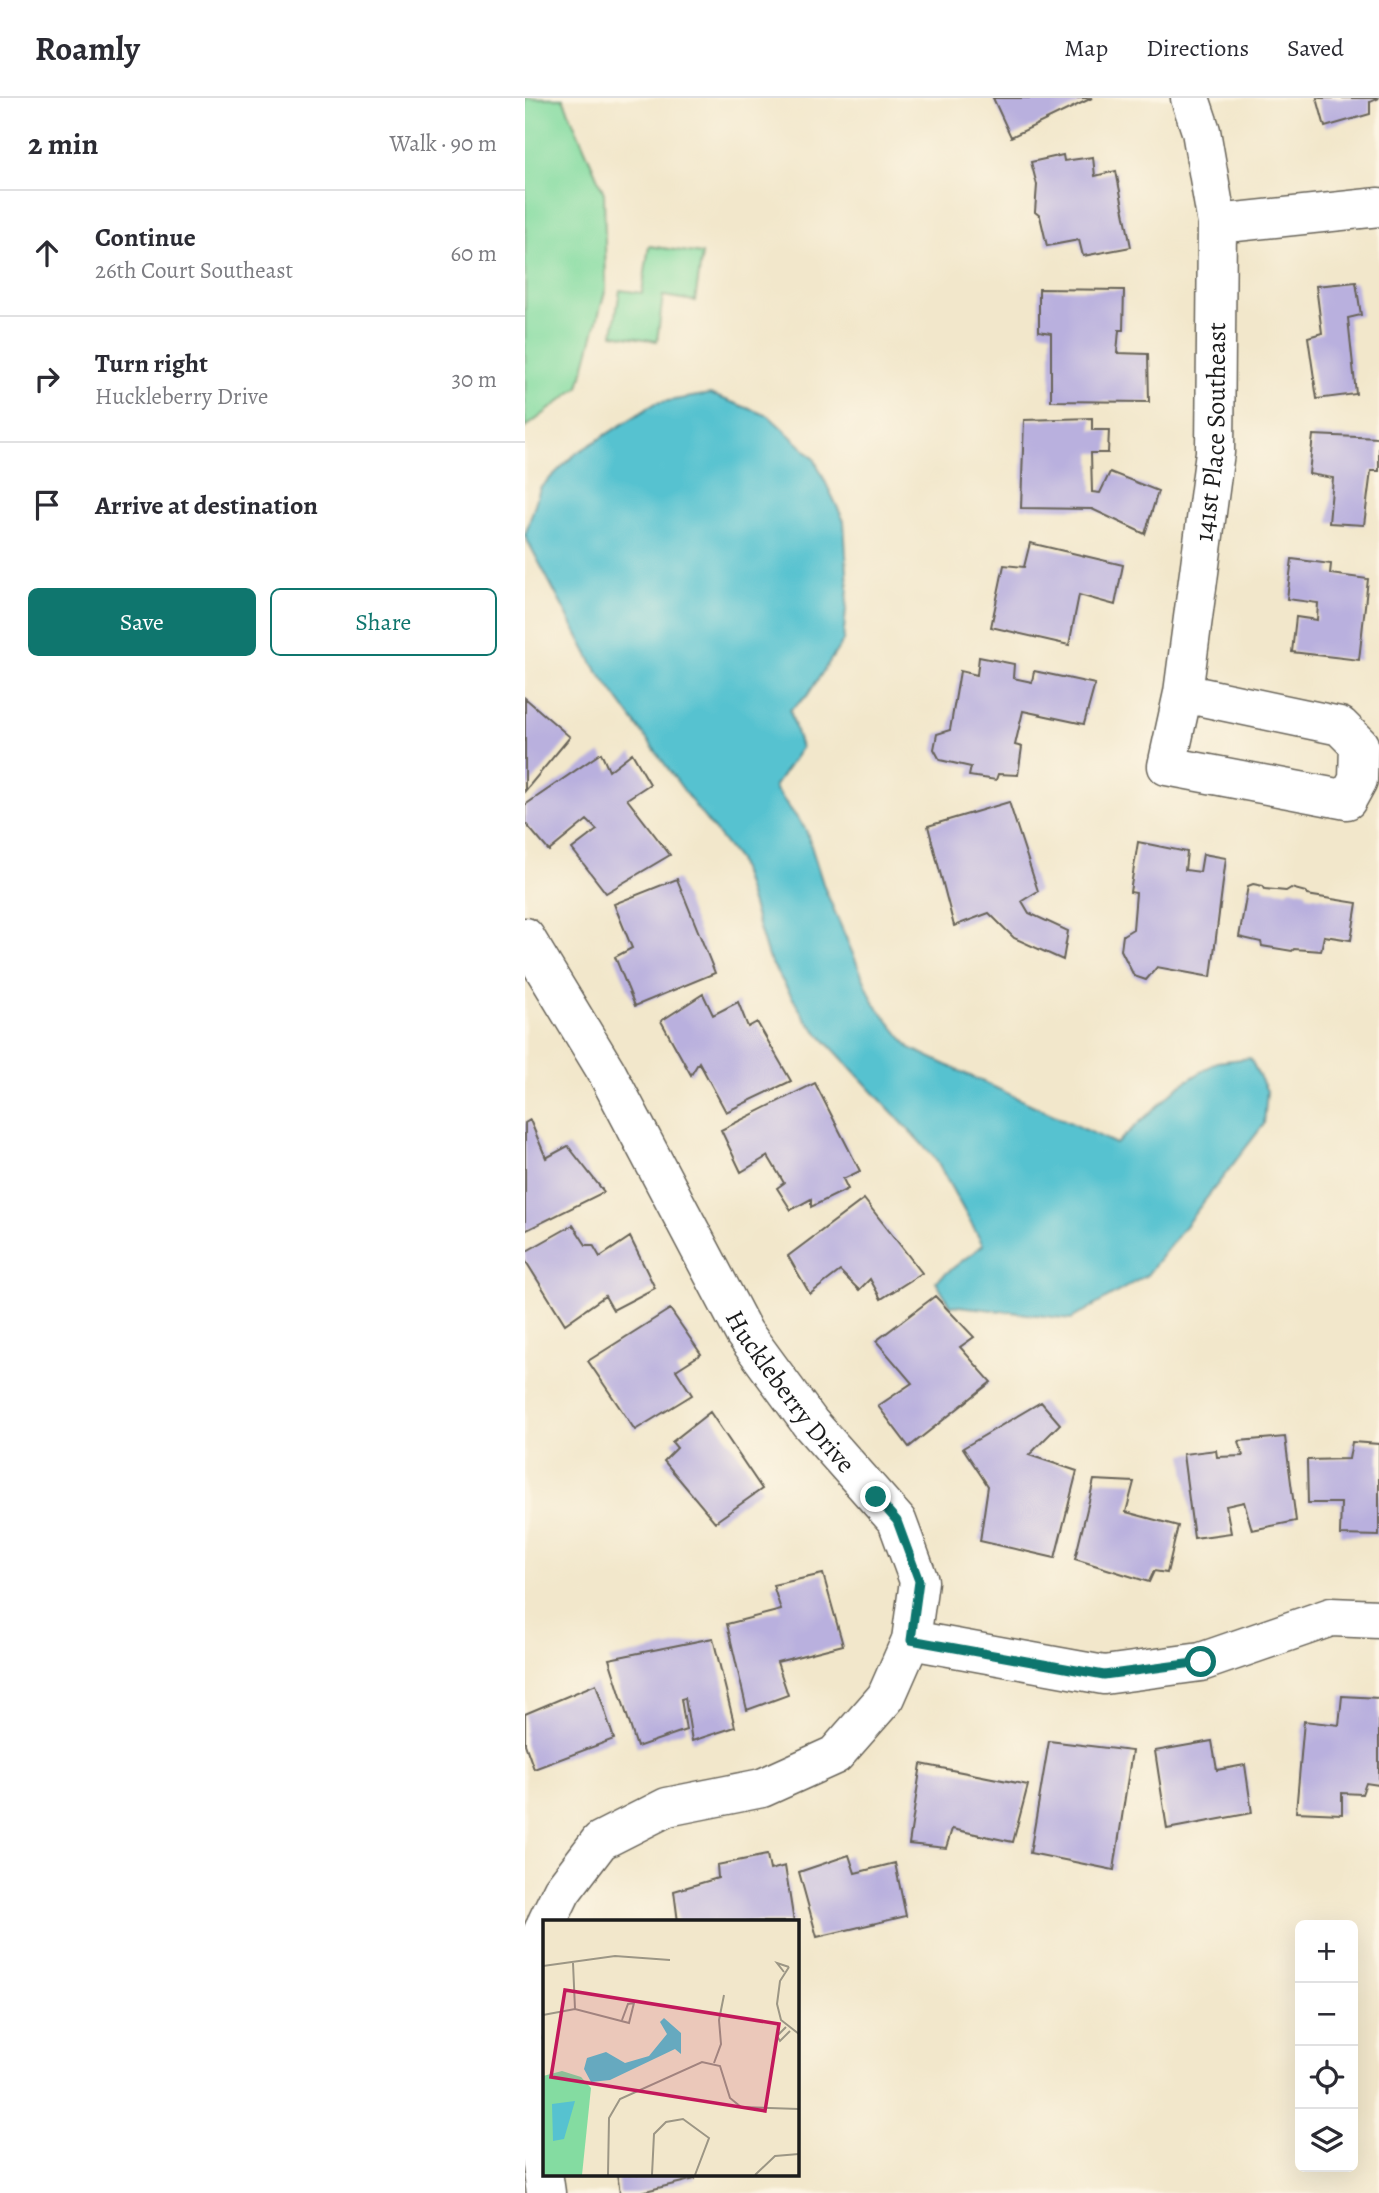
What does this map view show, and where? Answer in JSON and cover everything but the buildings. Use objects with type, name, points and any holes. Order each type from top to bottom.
[{"type":"street","name":"141st Place Southeast","points":[[1183,694],[1340,726],[1359,745],[1358,780],[1347,800],[1167,766],[1183,694],[1215,452],[1217,224],[1201,131],[1190,98]]},
{"type":"street","points":[[1217,224],[1379,207]]},
{"type":"street","name":"Huckleberry Drive","points":[[525,937],[606,1071],[744,1333],[810,1423],[897,1521],[919,1581],[911,1640],[886,1697],[835,1755],[762,1788],[667,1807],[600,1841],[562,1891],[548,1920]]},
{"type":"street","points":[[911,1640],[1104,1675],[1201,1662],[1331,1617],[1379,1619]]},
{"type":"street","points":[[525,2029],[530,1960],[543,1931]]},
{"type":"street","points":[[525,2047],[543,2172]]},
{"type":"green space","points":[[525,98],[563,98],[604,193],[606,288],[579,387],[525,428]]},
{"type":"green space","points":[[649,246],[702,254],[695,301],[663,296],[657,341],[613,334],[620,290],[642,293]]},
{"type":"water","points":[[710,394],[769,416],[814,458],[844,521],[848,588],[843,641],[807,696],[790,710],[801,748],[774,787],[806,830],[824,887],[874,1003],[910,1048],[1116,1144],[1179,1086],[1217,1062],[1250,1058],[1267,1091],[1264,1124],[1147,1275],[1071,1319],[950,1305],[936,1281],[983,1245],[935,1158],[806,1020],[768,957],[738,860],[698,810],[594,666],[525,536],[540,488],[574,455],[656,403]]},
{"type":"route","points":[[876,1497],[897,1521],[919,1581],[911,1640],[1104,1675],[1201,1662]]}]
